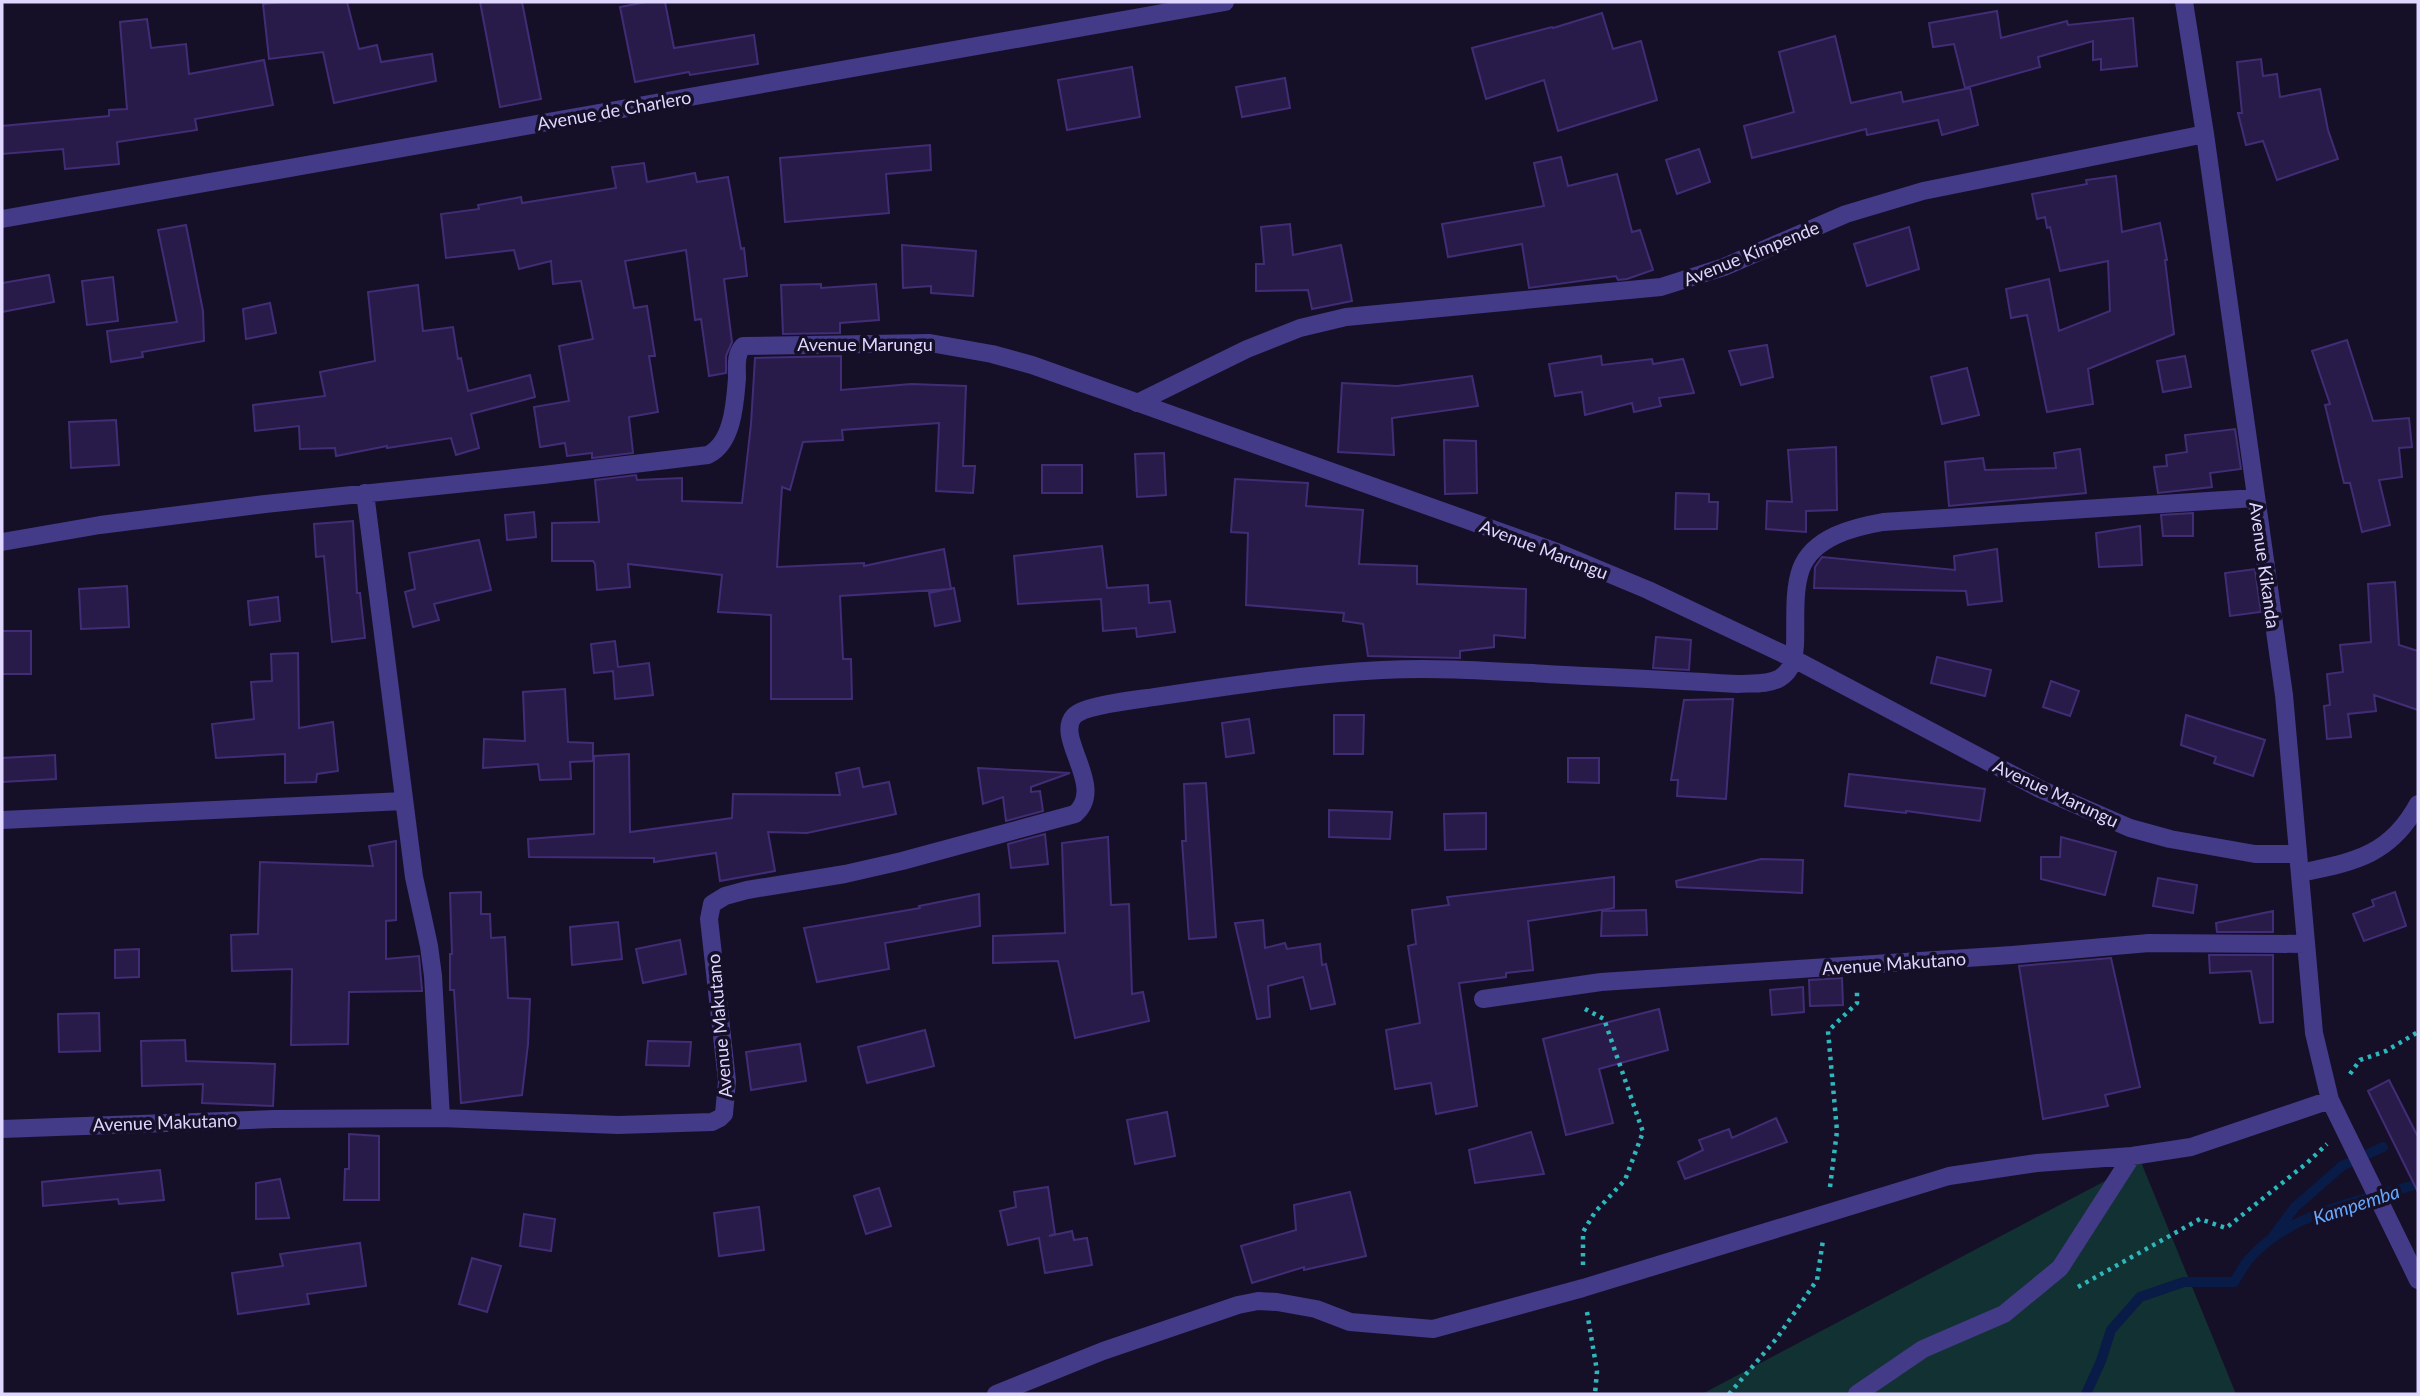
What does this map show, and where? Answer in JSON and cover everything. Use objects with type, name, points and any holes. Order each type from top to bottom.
[{"type":"street","name":"Avenue de Charlero","points":[[2,219],[1225,2]]},
{"type":"street","name":"Avenue Kikanda","points":[[2184,2],[2284,695],[2314,1033],[2330,1100],[2418,1280]]},
{"type":"street","name":"Avenue Kimpende","points":[[1137,403],[1247,349],[1300,328],[1346,317],[1661,287],[1724,267],[1877,203],[1923,191],[2205,134]]},
{"type":"street","name":"Avenue Marungu","points":[[365,493],[708,455],[718,449],[729,428],[740,348],[746,344],[904,342],[952,346],[1032,365],[1557,552],[1648,590],[1794,659],[2040,789],[2130,828],[2170,839],[2255,854],[2298,854]]},
{"type":"street","points":[[2,542],[114,524],[365,493],[414,877],[433,976],[442,1118]]},
{"type":"street","points":[[1794,659],[1798,582],[1802,567],[1824,542],[1858,527],[1883,522],[2255,498]]},
{"type":"street","name":"Avenue Makutano","points":[[2,1129],[274,1119],[442,1118],[618,1125],[702,1122],[720,1118],[725,1110],[727,1081],[709,919],[712,904],[725,896],[747,890],[845,874],[902,861],[1075,814],[1084,806],[1087,795],[1070,722],[1073,716],[1085,709],[1287,677],[1383,670],[1456,668],[1737,684],[1764,683],[1783,677],[1794,659]]},
{"type":"street","points":[[2,820],[404,801]]},
{"type":"street","points":[[2300,873],[2362,859],[2382,848],[2408,822],[2418,804]]},
{"type":"street","name":"Avenue Makutano","points":[[1483,999],[1601,982],[2149,943],[2306,944]]},
{"type":"street","points":[[996,1394],[1103,1351],[1216,1312],[1258,1301],[1316,1309],[1364,1325],[1433,1329],[1583,1288],[1950,1176],[2037,1163],[2132,1156],[2191,1147],[2330,1100]]},
{"type":"street","points":[[1857,1394],[1923,1349],[2004,1314],[2060,1268],[2132,1156]]},
{"type":"path","points":[[1729,1394],[1777,1338],[1816,1280],[1837,1131],[1828,1031],[1857,1003],[1858,965]]},
{"type":"path","points":[[1569,986],[1580,1006],[1604,1019],[1643,1132],[1625,1180],[1595,1212],[1583,1232],[1583,1288],[1597,1371],[1595,1394]]},
{"type":"path","points":[[2330,1100],[2360,1060],[2386,1051],[2418,1032]]},
{"type":"path","points":[[2073,1290],[2200,1219],[2226,1228],[2307,1163],[2343,1127]]},
{"type":"green space","points":[[2141,1162],[2236,1394],[1702,1394]]},
{"type":"building","points":[[347,2],[359,49],[377,45],[381,62],[432,54],[436,81],[334,103],[323,52],[269,59],[263,4]]},
{"type":"building","points":[[480,2],[522,2],[541,99],[500,107]]},
{"type":"building","points":[[665,2],[674,48],[754,35],[758,64],[635,82],[620,7]]},
{"type":"building","points":[[1997,11],[2001,38],[2067,21],[2068,25],[2133,18],[2137,66],[2101,70],[2101,59],[2093,60],[2093,41],[2038,57],[2040,67],[1965,88],[1954,44],[1933,47],[1929,23]]},
{"type":"building","points":[[1602,13],[1613,49],[1641,41],[1657,100],[1558,131],[1544,80],[1486,99],[1472,48]]},
{"type":"building","points":[[147,19],[151,48],[186,44],[189,74],[264,60],[273,105],[195,119],[197,130],[117,142],[119,164],[65,169],[63,149],[2,154],[2,126],[109,116],[109,110],[127,109],[120,22]]},
{"type":"building","points":[[1835,36],[1851,103],[1901,92],[1903,102],[1970,88],[1978,125],[1942,135],[1938,120],[1867,135],[1866,129],[1752,158],[1744,126],[1794,112],[1779,52]]},
{"type":"building","points":[[2261,59],[2263,76],[2277,74],[2280,97],[2320,89],[2328,130],[2338,159],[2277,180],[2263,141],[2246,145],[2238,113],[2242,113],[2237,62]]},
{"type":"building","points":[[1132,67],[1140,117],[1067,130],[1058,80]]},
{"type":"building","points":[[1285,78],[1290,108],[1242,117],[1236,87]]},
{"type":"building","points":[[930,145],[931,170],[886,174],[889,213],[785,222],[780,158]]},
{"type":"building","points":[[1699,149],[1710,182],[1677,194],[1666,160]]},
{"type":"building","points":[[1561,157],[1568,186],[1617,174],[1632,232],[1640,230],[1653,270],[1627,279],[1618,280],[1616,276],[1529,288],[1522,244],[1448,257],[1442,224],[1544,206],[1534,163]]},
{"type":"building","points":[[644,163],[647,182],[695,173],[697,182],[728,177],[741,249],[744,248],[747,276],[724,279],[732,342],[726,356],[726,373],[709,376],[701,319],[695,320],[686,250],[625,261],[634,308],[647,306],[655,356],[649,356],[658,412],[629,417],[633,453],[592,458],[592,453],[567,456],[565,443],[540,447],[534,407],[569,401],[559,346],[593,339],[581,281],[553,284],[551,261],[519,269],[514,250],[446,258],[441,214],[479,209],[478,205],[521,197],[522,203],[616,188],[612,167]]},
{"type":"building","points":[[2116,176],[2122,232],[2160,223],[2167,260],[2174,334],[2088,369],[2093,404],[2047,412],[2027,315],[2011,318],[2006,289],[2049,279],[2059,331],[2110,311],[2108,261],[2060,271],[2050,227],[2047,228],[2045,217],[2037,219],[2032,194],[2087,184],[2086,180]]},
{"type":"building","points":[[1290,224],[1293,255],[1341,245],[1352,301],[1312,309],[1308,290],[1256,291],[1256,264],[1264,264],[1261,227]]},
{"type":"building","points":[[186,225],[203,311],[204,341],[142,352],[143,357],[111,362],[107,331],[177,322],[158,230]]},
{"type":"building","points":[[1909,227],[1919,269],[1867,286],[1854,244]]},
{"type":"building","points":[[902,245],[976,251],[973,296],[931,293],[931,286],[903,288]]},
{"type":"building","points":[[49,275],[54,302],[2,312],[2,283]]},
{"type":"building","points":[[113,277],[118,321],[87,325],[82,281]]},
{"type":"building","points":[[821,284],[821,288],[876,284],[879,320],[840,323],[840,333],[783,334],[781,285]]},
{"type":"building","points":[[418,285],[423,331],[453,327],[458,359],[461,358],[468,391],[530,375],[535,397],[471,414],[479,448],[456,455],[451,438],[336,456],[335,448],[300,449],[299,426],[255,431],[253,405],[325,396],[320,372],[375,361],[368,292]]},
{"type":"building","points":[[270,303],[276,333],[246,339],[243,309]]},
{"type":"building","points":[[2347,340],[2373,421],[2409,418],[2412,447],[2399,448],[2402,477],[2379,480],[2390,525],[2362,532],[2350,483],[2344,483],[2325,405],[2330,404],[2312,351]]},
{"type":"building","points":[[1767,345],[1773,377],[1741,385],[1729,351]]},
{"type":"building","points":[[841,356],[841,390],[911,384],[966,386],[963,466],[975,466],[973,493],[936,491],[939,423],[842,430],[843,440],[803,442],[790,490],[782,487],[777,567],[864,563],[864,566],[944,549],[951,589],[840,596],[843,659],[851,659],[852,699],[771,699],[771,615],[718,612],[722,575],[628,564],[630,587],[597,590],[593,561],[552,561],[552,523],[599,522],[595,480],[636,475],[637,480],[682,478],[682,501],[742,503],[755,358]]},
{"type":"building","points":[[1601,356],[1602,365],[1652,359],[1653,364],[1683,359],[1694,393],[1659,398],[1661,406],[1634,412],[1632,403],[1585,415],[1582,392],[1555,396],[1549,364]]},
{"type":"building","points":[[2185,356],[2191,387],[2163,392],[2157,361]]},
{"type":"building","points":[[1967,368],[1979,415],[1942,424],[1931,377]]},
{"type":"building","points":[[1472,376],[1478,406],[1392,418],[1394,455],[1338,452],[1342,383],[1397,386]]},
{"type":"building","points":[[116,420],[119,465],[71,468],[69,422]]},
{"type":"building","points":[[2235,429],[2241,469],[2210,473],[2212,487],[2158,493],[2154,467],[2167,466],[2166,455],[2187,452],[2185,435]]},
{"type":"building","points":[[1444,440],[1476,441],[1477,493],[1445,494]]},
{"type":"building","points":[[1836,447],[1837,510],[1806,511],[1806,532],[1766,529],[1767,501],[1792,502],[1788,450]]},
{"type":"building","points":[[2080,449],[2086,493],[1949,506],[1945,462],[1983,458],[1985,470],[2056,468],[2054,453]]},
{"type":"building","points":[[1164,453],[1166,495],[1137,497],[1135,454]]},
{"type":"building","points":[[1042,465],[1082,465],[1082,493],[1042,493]]},
{"type":"building","points":[[1235,479],[1308,483],[1306,506],[1363,510],[1359,564],[1417,566],[1417,584],[1526,589],[1525,638],[1494,635],[1494,647],[1460,651],[1460,658],[1368,656],[1363,624],[1343,621],[1344,613],[1246,605],[1248,533],[1231,532]]},
{"type":"building","points":[[1676,493],[1709,494],[1709,502],[1718,502],[1717,529],[1675,529]]},
{"type":"building","points":[[534,512],[536,537],[507,540],[505,515]]},
{"type":"building","points":[[2193,513],[2193,536],[2163,536],[2161,515]]},
{"type":"building","points":[[353,521],[357,593],[360,593],[365,638],[332,642],[324,556],[316,557],[314,524]]},
{"type":"building","points":[[2140,526],[2142,565],[2099,567],[2096,533]]},
{"type":"building","points":[[479,540],[491,590],[434,604],[439,620],[413,627],[405,592],[415,589],[409,553]]},
{"type":"building","points":[[1102,546],[1107,588],[1148,585],[1149,603],[1170,601],[1175,632],[1137,637],[1136,628],[1103,631],[1101,599],[1018,604],[1014,556]]},
{"type":"building","points":[[1997,549],[2002,601],[1968,605],[1966,591],[1814,588],[1815,567],[1822,557],[1955,570],[1954,556]]},
{"type":"building","points":[[2255,569],[2261,612],[2230,616],[2225,573]]},
{"type":"building","points":[[2395,582],[2399,645],[2418,651],[2418,710],[2374,695],[2376,711],[2348,714],[2351,737],[2327,739],[2324,706],[2330,705],[2327,674],[2343,672],[2340,645],[2371,642],[2368,584]]},
{"type":"building","points":[[127,586],[129,627],[81,629],[79,589]]},
{"type":"building","points":[[954,588],[960,621],[935,626],[929,593]]},
{"type":"building","points":[[278,597],[280,621],[250,625],[248,601]]},
{"type":"building","points":[[2,631],[31,631],[31,674],[2,674]]},
{"type":"building","points":[[1656,637],[1691,640],[1689,670],[1653,668]]},
{"type":"building","points":[[615,641],[618,667],[649,663],[653,695],[615,699],[613,671],[594,673],[591,644]]},
{"type":"building","points":[[298,653],[299,728],[333,722],[338,771],[317,774],[316,782],[285,783],[285,754],[216,758],[212,724],[254,719],[251,682],[272,681],[271,654]]},
{"type":"building","points":[[1937,657],[1991,670],[1985,696],[1931,683]]},
{"type":"building","points":[[2051,681],[2079,691],[2070,716],[2043,707]]},
{"type":"building","points":[[565,689],[568,742],[593,743],[593,761],[570,762],[571,779],[540,780],[538,764],[483,768],[484,739],[525,741],[523,692]]},
{"type":"building","points":[[1733,699],[1726,799],[1677,796],[1678,780],[1671,780],[1684,700]]},
{"type":"building","points":[[1334,715],[1364,715],[1363,754],[1334,754]]},
{"type":"building","points":[[2186,715],[2265,740],[2253,776],[2214,763],[2216,757],[2181,745]]},
{"type":"building","points":[[1249,719],[1254,753],[1226,757],[1222,723]]},
{"type":"building","points":[[629,754],[630,832],[732,818],[733,794],[840,795],[836,773],[859,768],[863,787],[889,782],[896,814],[807,833],[768,832],[775,871],[720,881],[716,853],[654,862],[654,858],[529,857],[528,839],[594,834],[594,756]]},
{"type":"building","points":[[55,755],[56,779],[2,782],[2,758]]},
{"type":"building","points":[[1568,758],[1599,758],[1599,783],[1568,782]]},
{"type":"building","points":[[978,768],[1070,773],[1031,787],[1031,792],[1040,791],[1043,811],[1006,821],[1003,797],[983,804]]},
{"type":"building","points":[[1849,774],[1985,789],[1980,821],[1845,806]]},
{"type":"building","points":[[1206,783],[1216,937],[1189,939],[1182,841],[1186,841],[1184,784]]},
{"type":"building","points":[[1329,810],[1392,812],[1390,839],[1329,837]]},
{"type":"building","points":[[1486,813],[1486,849],[1445,850],[1444,814]]},
{"type":"building","points":[[1045,834],[1048,864],[1011,868],[1008,844]]},
{"type":"building","points":[[1108,837],[1111,905],[1129,904],[1132,994],[1143,992],[1149,1021],[1075,1038],[1058,961],[993,963],[993,936],[1065,933],[1062,843]]},
{"type":"building","points":[[2061,837],[2116,852],[2105,895],[2041,879],[2041,857],[2060,857]]},
{"type":"building","points":[[396,841],[396,920],[386,921],[386,959],[419,956],[422,991],[349,992],[348,1044],[291,1045],[292,969],[232,971],[231,935],[258,934],[260,862],[373,866],[369,846]]},
{"type":"building","points":[[1761,859],[1803,860],[1802,893],[1677,887],[1676,881]]},
{"type":"building","points":[[1614,877],[1614,908],[1528,921],[1533,970],[1506,973],[1506,977],[1459,983],[1477,1106],[1436,1114],[1431,1083],[1395,1089],[1386,1030],[1420,1023],[1408,946],[1416,944],[1412,910],[1449,905],[1447,897]]},
{"type":"building","points":[[2158,878],[2197,885],[2193,913],[2153,906]]},
{"type":"building","points":[[481,892],[481,914],[490,914],[491,938],[505,937],[508,998],[530,999],[528,1044],[522,1095],[461,1103],[454,990],[450,990],[450,893]]},
{"type":"building","points":[[2395,892],[2406,926],[2364,941],[2353,914],[2374,906],[2372,900]]},
{"type":"building","points":[[979,894],[980,926],[885,943],[889,969],[817,982],[804,928],[920,908],[919,906]]},
{"type":"building","points":[[1646,910],[1647,935],[1601,936],[1602,911]]},
{"type":"building","points":[[2273,911],[2273,932],[2217,932],[2216,923]]},
{"type":"building","points":[[1263,920],[1265,948],[1285,943],[1287,949],[1320,944],[1322,965],[1326,964],[1335,1004],[1311,1009],[1303,977],[1268,986],[1270,1017],[1257,1019],[1235,923]]},
{"type":"building","points":[[618,922],[622,959],[572,965],[570,927]]},
{"type":"building","points":[[680,940],[686,974],[643,983],[636,949]]},
{"type":"building","points":[[139,949],[139,977],[115,978],[115,950]]},
{"type":"building","points":[[2209,955],[2273,955],[2273,1022],[2260,1023],[2251,971],[2210,973]]},
{"type":"building","points":[[2111,958],[2140,1087],[2105,1095],[2108,1106],[2043,1119],[2019,966]]},
{"type":"building","points":[[1842,978],[1843,1005],[1810,1006],[1809,980]]},
{"type":"building","points":[[1803,987],[1804,1012],[1772,1015],[1770,990]]},
{"type":"building","points":[[1659,1009],[1668,1050],[1599,1069],[1613,1123],[1566,1135],[1543,1039]]},
{"type":"building","points":[[99,1013],[100,1051],[59,1052],[58,1014]]},
{"type":"building","points":[[925,1030],[934,1066],[867,1083],[858,1047]]},
{"type":"building","points":[[185,1040],[186,1061],[275,1064],[273,1106],[202,1103],[203,1084],[142,1086],[141,1041]]},
{"type":"building","points":[[648,1041],[691,1042],[689,1066],[646,1065]]},
{"type":"building","points":[[800,1044],[806,1081],[751,1090],[746,1052]]},
{"type":"building","points":[[2389,1080],[2418,1137],[2418,1192],[2368,1091]]},
{"type":"building","points":[[1167,1112],[1175,1156],[1135,1164],[1127,1120]]},
{"type":"building","points":[[1776,1118],[1787,1142],[1685,1179],[1678,1162],[1703,1150],[1699,1140],[1729,1129],[1732,1138]]},
{"type":"building","points":[[1531,1132],[1544,1174],[1475,1183],[1469,1150]]},
{"type":"building","points":[[349,1134],[379,1136],[379,1200],[344,1200],[345,1169],[349,1169]]},
{"type":"building","points":[[160,1170],[164,1200],[119,1204],[118,1199],[43,1206],[42,1182]]},
{"type":"building","points":[[280,1179],[289,1218],[256,1219],[256,1183]]},
{"type":"building","points":[[1048,1187],[1055,1234],[1049,1236],[1072,1231],[1074,1240],[1087,1238],[1092,1265],[1045,1273],[1039,1238],[1008,1245],[1000,1211],[1016,1207],[1014,1192]]},
{"type":"building","points":[[879,1188],[891,1226],[866,1234],[854,1196]]},
{"type":"building","points":[[1350,1192],[1366,1256],[1304,1270],[1304,1267],[1252,1283],[1241,1246],[1296,1230],[1294,1205]]},
{"type":"building","points":[[759,1207],[764,1250],[719,1256],[714,1213]]},
{"type":"building","points":[[524,1214],[555,1219],[551,1251],[520,1246]]},
{"type":"building","points":[[360,1243],[366,1286],[307,1294],[309,1304],[238,1314],[232,1273],[283,1266],[280,1254]]},
{"type":"building","points":[[472,1258],[501,1266],[487,1312],[459,1304]]},
{"type":"waterway","points":[[2274,1235],[2295,1207],[2342,1166],[2383,1147]]},
{"type":"waterway","name":"Kampemba","points":[[2086,1394],[2111,1330],[2140,1297],[2184,1282],[2234,1282],[2249,1259],[2266,1243],[2305,1219],[2418,1184]]}]
